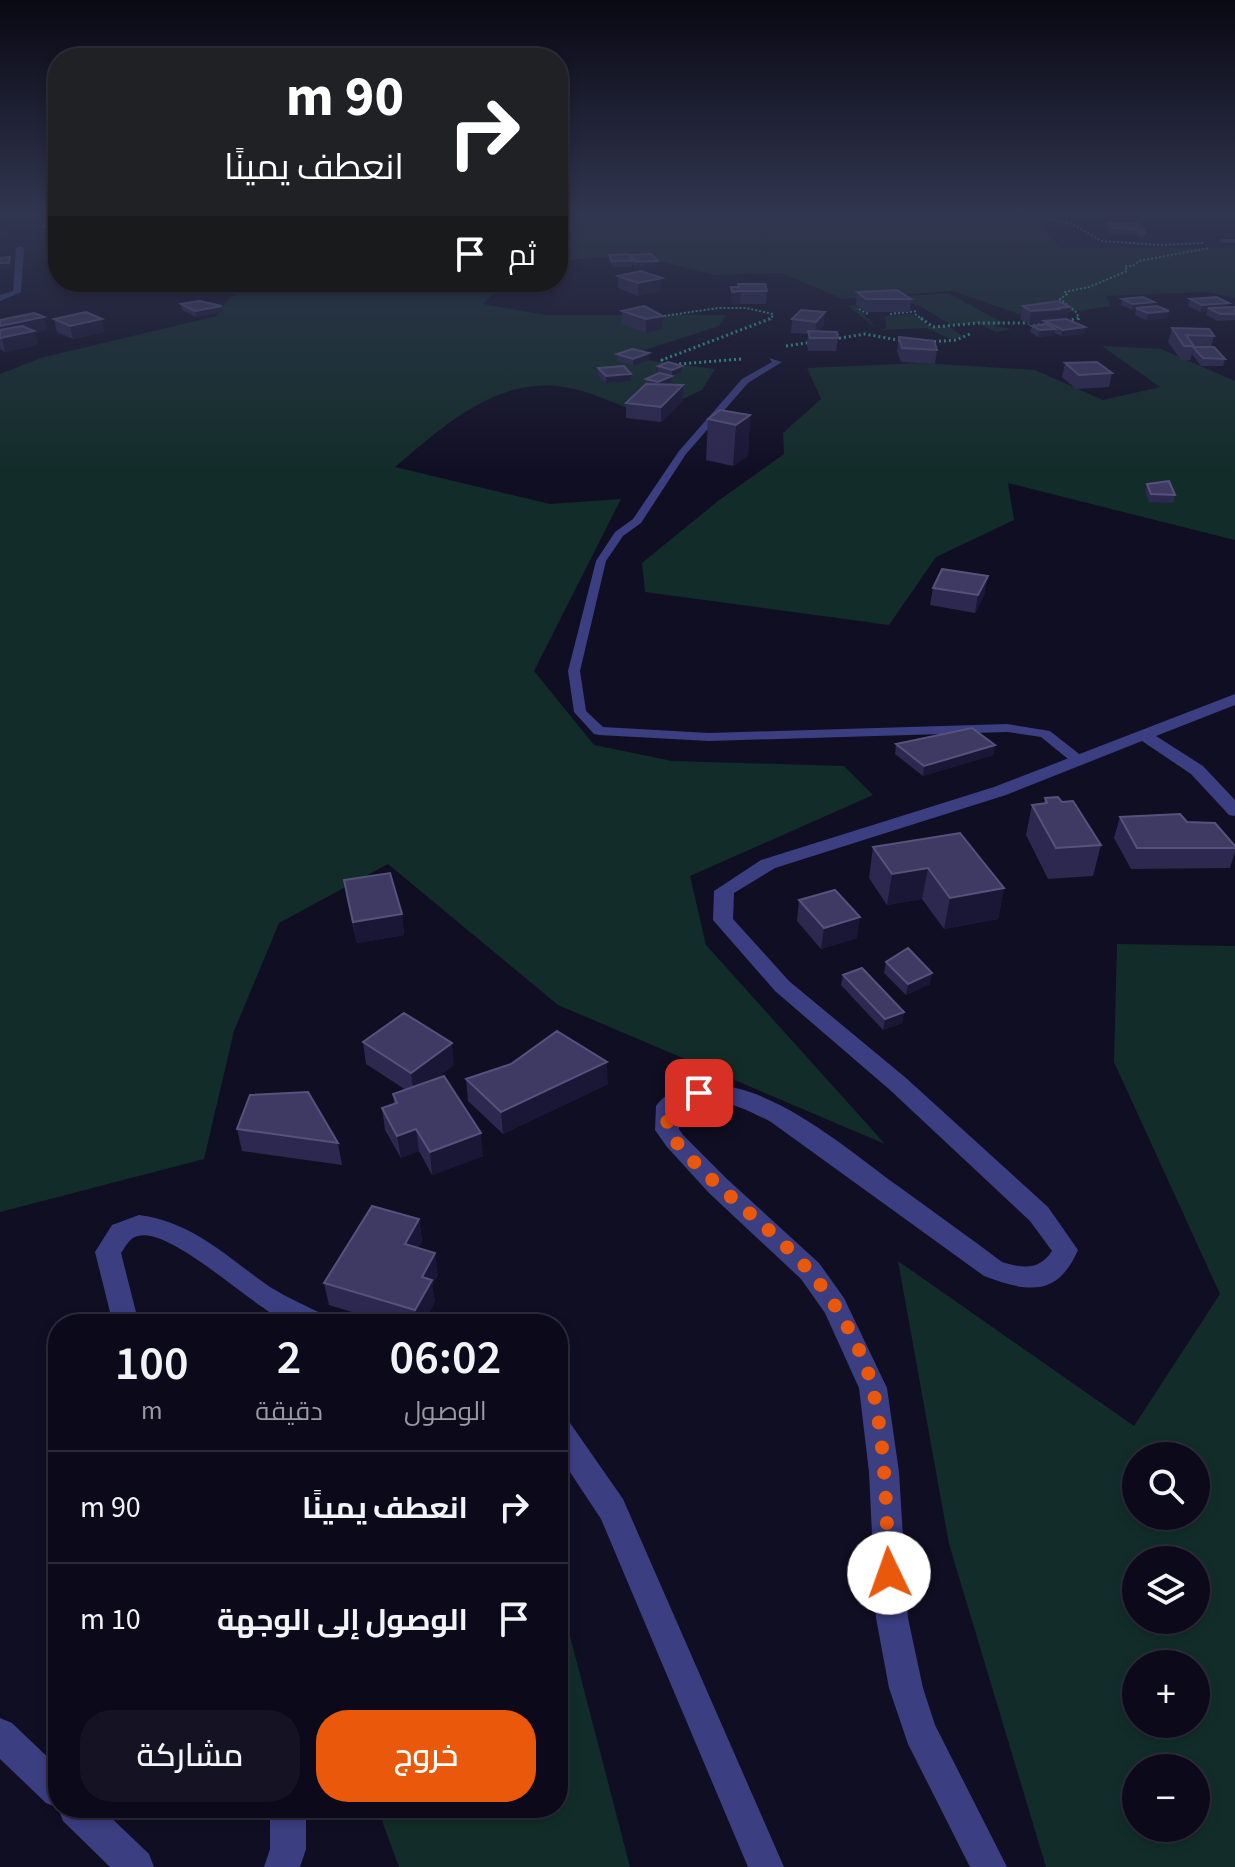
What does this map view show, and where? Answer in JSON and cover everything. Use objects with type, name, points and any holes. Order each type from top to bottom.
[{"type":"street","points":[[989,1867],[920,1732],[906,1688],[892,1618],[884,1472],[873,1388],[835,1306],[810,1271],[718,1186],[675,1141],[667,1130],[668,1106],[679,1097],[699,1093],[724,1094],[761,1107],[811,1136],[993,1269],[1022,1279],[1040,1279],[1051,1272],[1059,1265],[1065,1250],[1039,1214],[898,1084],[782,986],[723,920],[724,891],[768,864],[1000,791],[1235,699]]},
{"type":"street","points":[[1143,734],[1197,770],[1235,811]]},
{"type":"street","points":[[124,1314],[108,1252],[111,1243],[127,1230],[152,1223],[180,1235],[263,1296],[298,1314]]},
{"type":"street","points":[[568,1444],[612,1509],[766,1867]]},
{"type":"street","points":[[0,1735],[48,1781]]},
{"type":"street","points":[[86,1818],[136,1867]]},
{"type":"street","points":[[282,1867],[288,1849],[288,1818]]},
{"type":"lane","points":[[770,363],[745,381],[682,453],[643,512],[619,534],[601,561],[574,671],[580,712],[599,731],[709,737],[1007,728],[1045,734],[1078,760]]},
{"type":"path","points":[[1061,300],[1077,313],[1079,320],[1064,322]]},
{"type":"path","points":[[907,305],[918,311],[912,312],[915,314]]},
{"type":"path","points":[[664,316],[719,308],[773,314],[771,320],[662,360],[667,365],[683,366],[747,358],[770,363]]},
{"type":"path","points":[[859,309],[868,314]]},
{"type":"path","points":[[884,313],[915,314],[933,327],[1050,323]]},
{"type":"path","points":[[878,330],[875,334],[881,338]]},
{"type":"path","points":[[825,340],[865,334],[903,341]]},
{"type":"path","points":[[917,342],[956,340],[970,334]]},
{"type":"path","points":[[770,363],[767,354],[770,351],[812,342]]},
{"type":"green space","points":[[228,300],[487,300],[483,304],[545,315],[726,315],[719,326],[623,357],[715,369],[702,390],[646,416],[574,389],[539,386],[516,389],[493,397],[451,421],[395,467],[550,504],[621,499],[534,671],[594,745],[672,761],[844,766],[873,795],[690,876],[706,945],[885,1144],[558,1005],[388,864],[279,923],[234,1031],[204,1159],[0,1212],[0,374],[41,358],[216,316]]},
{"type":"green space","points":[[874,300],[961,300],[1003,323],[994,326],[1011,329],[996,332],[977,323],[951,325],[920,306],[905,301],[856,305],[876,328],[848,306]]},
{"type":"green space","points":[[979,300],[1108,300],[1111,306],[1030,318]]},
{"type":"green space","points":[[912,314],[931,327],[949,326],[963,337],[950,339],[927,328],[881,330],[886,328],[885,316]]},
{"type":"green space","points":[[1102,346],[1161,349],[1235,381],[1235,540],[1008,483],[1014,520],[936,557],[889,625],[645,592],[642,563],[718,501],[784,454],[783,433],[821,399],[807,368],[921,363],[1035,370],[1103,400],[1160,387]]},
{"type":"green space","points":[[1117,944],[1235,946],[1235,1867],[1046,1867],[949,1544],[898,1261],[1134,1426],[1220,1294],[1114,1062]]},
{"type":"green space","points":[[568,1628],[630,1867],[399,1867],[382,1821],[385,1818],[568,1818]]},
{"type":"building","points":[[1124,300],[1154,302],[1133,304]]},
{"type":"building","points":[[1192,300],[1229,303],[1202,305]]},
{"type":"building","points":[[199,301],[222,306],[195,311],[181,304]]},
{"type":"building","points":[[1059,301],[1070,307],[1031,311],[1023,306]]},
{"type":"building","points":[[644,306],[663,316],[646,319],[622,311]]},
{"type":"building","points":[[1157,306],[1169,311],[1148,313],[1136,308]]},
{"type":"building","points":[[1235,307],[1235,314],[1220,314],[1208,308]]},
{"type":"building","points":[[801,310],[825,312],[816,322],[792,319]]},
{"type":"building","points":[[86,312],[102,319],[70,326],[54,319]]},
{"type":"building","points":[[34,313],[44,317],[0,326],[0,320]]},
{"type":"building","points":[[1066,319],[1085,327],[1063,330],[1044,321]]},
{"type":"building","points":[[1046,324],[1055,329],[1040,330],[1032,326]]},
{"type":"building","points":[[22,326],[34,331],[0,338],[0,330]]},
{"type":"building","points":[[1172,328],[1209,329],[1214,336],[1186,335],[1194,346],[1184,346]]},
{"type":"building","points":[[808,331],[837,332],[838,338],[810,338]]},
{"type":"building","points":[[899,337],[934,341],[937,350],[902,348]]},
{"type":"building","points":[[1193,347],[1214,347],[1225,359],[1203,358]]},
{"type":"building","points":[[632,349],[649,353],[633,359],[617,354]]},
{"type":"building","points":[[668,362],[682,366],[672,370],[658,366]]},
{"type":"building","points":[[1097,362],[1112,373],[1079,375],[1065,363]]},
{"type":"building","points":[[624,366],[631,374],[606,376],[598,368]]},
{"type":"building","points":[[659,373],[672,376],[658,382],[646,379]]},
{"type":"building","points":[[646,384],[683,385],[661,407],[626,403]]},
{"type":"building","points":[[720,410],[750,415],[736,425],[708,419]]},
{"type":"building","points":[[1169,481],[1175,495],[1151,494],[1147,484]]},
{"type":"building","points":[[942,569],[988,576],[978,595],[933,588]]},
{"type":"building","points":[[972,728],[995,745],[924,766],[896,744]]},
{"type":"building","points":[[1058,797],[1062,802],[1073,801],[1101,845],[1056,848],[1032,805],[1047,803],[1045,798]]},
{"type":"building","points":[[1180,814],[1187,822],[1215,823],[1235,848],[1137,848],[1120,817]]},
{"type":"building","points":[[960,833],[1004,888],[950,898],[928,868],[892,874],[873,847]]},
{"type":"building","points":[[390,873],[402,914],[353,922],[344,880]]},
{"type":"building","points":[[835,890],[860,917],[824,928],[799,900]]},
{"type":"building","points":[[908,948],[932,973],[908,984],[886,962]]},
{"type":"building","points":[[862,968],[904,1012],[885,1019],[843,975]]},
{"type":"building","points":[[404,1013],[452,1043],[411,1073],[363,1042]]},
{"type":"building","points":[[557,1031],[607,1062],[501,1112],[466,1079],[511,1064]]},
{"type":"building","points":[[444,1076],[481,1133],[430,1152],[416,1129],[397,1136],[382,1108],[397,1103],[393,1094]]},
{"type":"building","points":[[308,1092],[338,1143],[237,1129],[250,1095]]},
{"type":"building","points":[[372,1206],[419,1219],[405,1244],[435,1253],[422,1277],[432,1280],[415,1310],[324,1283]]},
{"type":"route","points":[[699,1093],[679,1097],[668,1106],[667,1130],[718,1186],[810,1271],[835,1306],[873,1388],[884,1472],[889,1573]]}]
